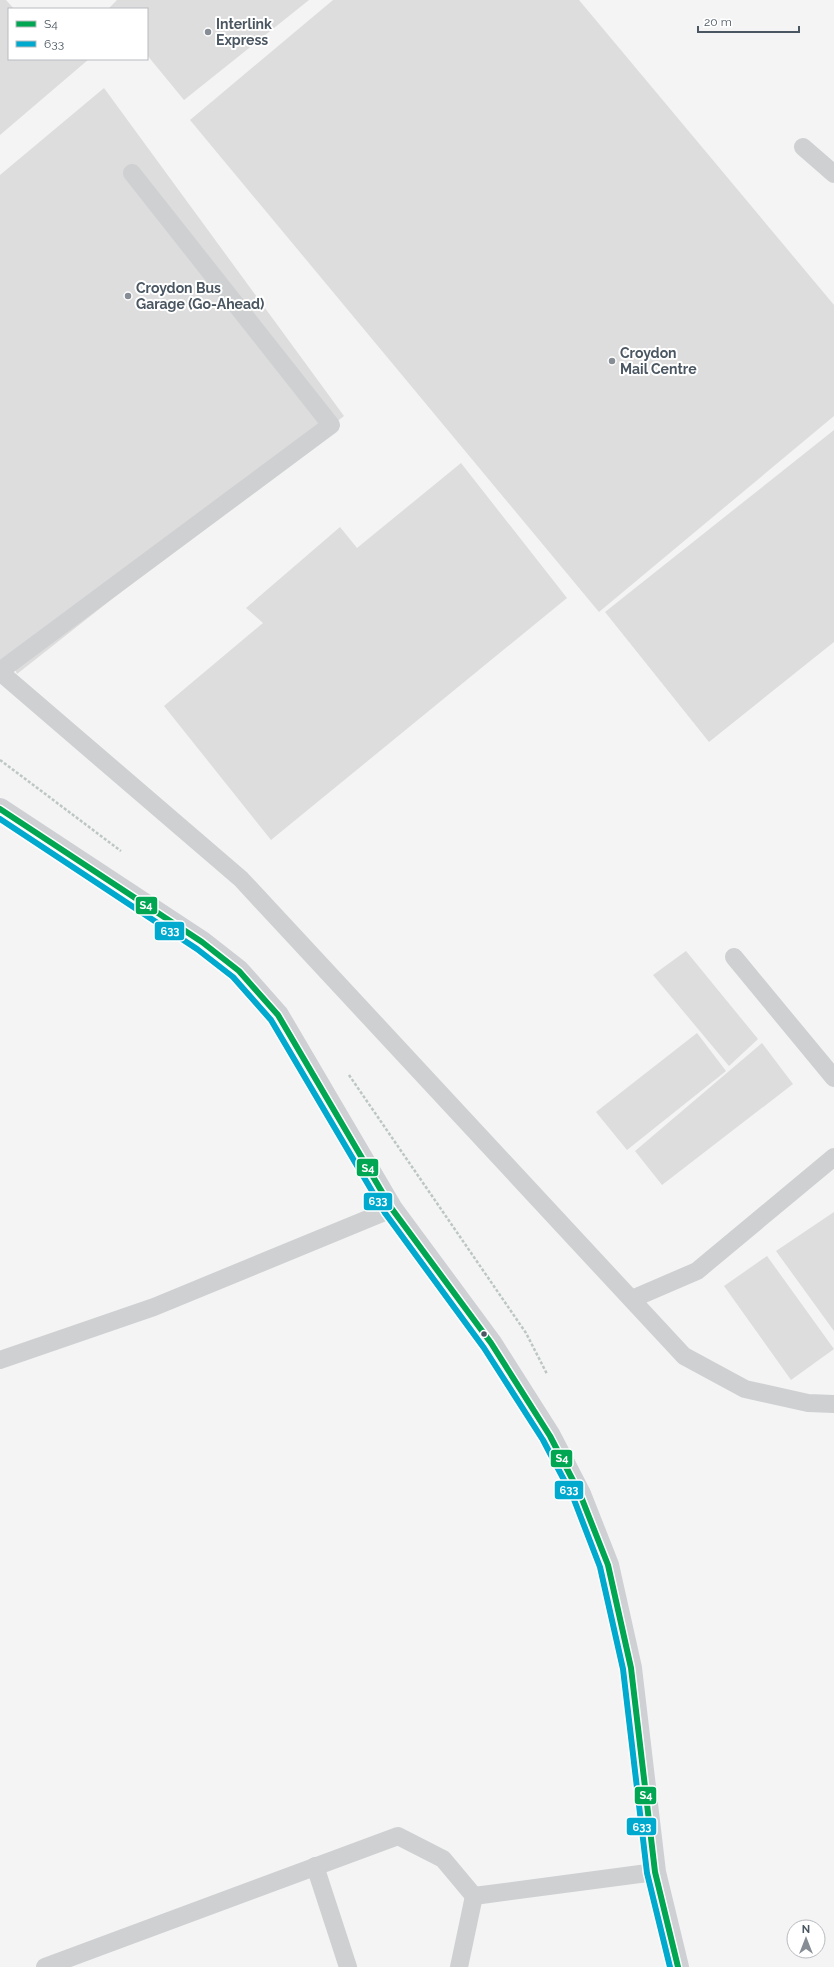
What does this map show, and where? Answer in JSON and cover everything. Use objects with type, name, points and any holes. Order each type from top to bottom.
[{"type":"main road","points":[[0,809],[202,942],[240,972],[278,1015],[392,1209],[491,1343],[550,1436],[580,1494],[608,1565],[631,1668],[655,1872],[678,1967]]},
{"type":"lane","points":[[803,147],[834,174]]},
{"type":"lane","points":[[132,173],[331,425],[0,672],[241,879],[684,1356],[746,1389],[808,1403],[834,1404]]},
{"type":"lane","points":[[734,958],[834,1078]]},
{"type":"lane","points":[[632,1299],[697,1272],[834,1157]]},
{"type":"lane","points":[[0,1360],[154,1307],[392,1209]]},
{"type":"lane","points":[[44,1967],[398,1836],[443,1858],[474,1896]]},
{"type":"lane","points":[[315,1866],[348,1967]]},
{"type":"lane","points":[[474,1896],[655,1872]]},
{"type":"lane","points":[[459,1967],[474,1896]]},
{"type":"building","points":[[0,0],[6,0],[13,8],[8,8],[8,60],[88,60],[0,135]]},
{"type":"building","name":"Interlink Express","points":[[117,0],[309,0],[184,100],[148,56],[148,8],[109,8]]},
{"type":"building","name":"Croydon Mail Centre","points":[[333,0],[579,0],[834,305],[834,416],[599,612],[190,120]]},
{"type":"building","name":"Croydon Bus Garage (Go-Ahead)","points":[[104,88],[344,416],[17,674],[12,663],[0,662],[0,175]]},
{"type":"building","points":[[834,430],[834,642],[709,742],[605,612]]},
{"type":"building","points":[[461,463],[567,598],[271,840],[164,706],[263,623],[246,608],[340,527],[357,548]]},
{"type":"building","points":[[686,951],[758,1039],[729,1066],[653,975]]},
{"type":"building","points":[[697,1033],[726,1071],[627,1150],[596,1112]]},
{"type":"building","points":[[762,1043],[793,1084],[662,1185],[635,1151]]},
{"type":"building","points":[[834,1212],[834,1331],[776,1251]]},
{"type":"building","points":[[767,1256],[834,1349],[791,1380],[724,1286]]},
{"type":"transit line","name":"S4","points":[[0,809],[202,942],[239,971],[278,1015],[392,1209],[491,1343],[550,1436],[580,1494],[608,1565],[631,1668],[655,1872],[678,1967]]},
{"type":"transit line","name":"633","points":[[0,819],[197,949],[233,977],[271,1020],[385,1213],[484,1348],[543,1440],[573,1497],[600,1567],[623,1669],[647,1873],[670,1967]]},
{"type":"place","name":"Interlink Express","points":[[208,32]]},
{"type":"place","name":"Croydon Bus Garage (Go-Ahead)","points":[[128,296]]},
{"type":"place","name":"Croydon Mail Centre","points":[[612,361]]}]
